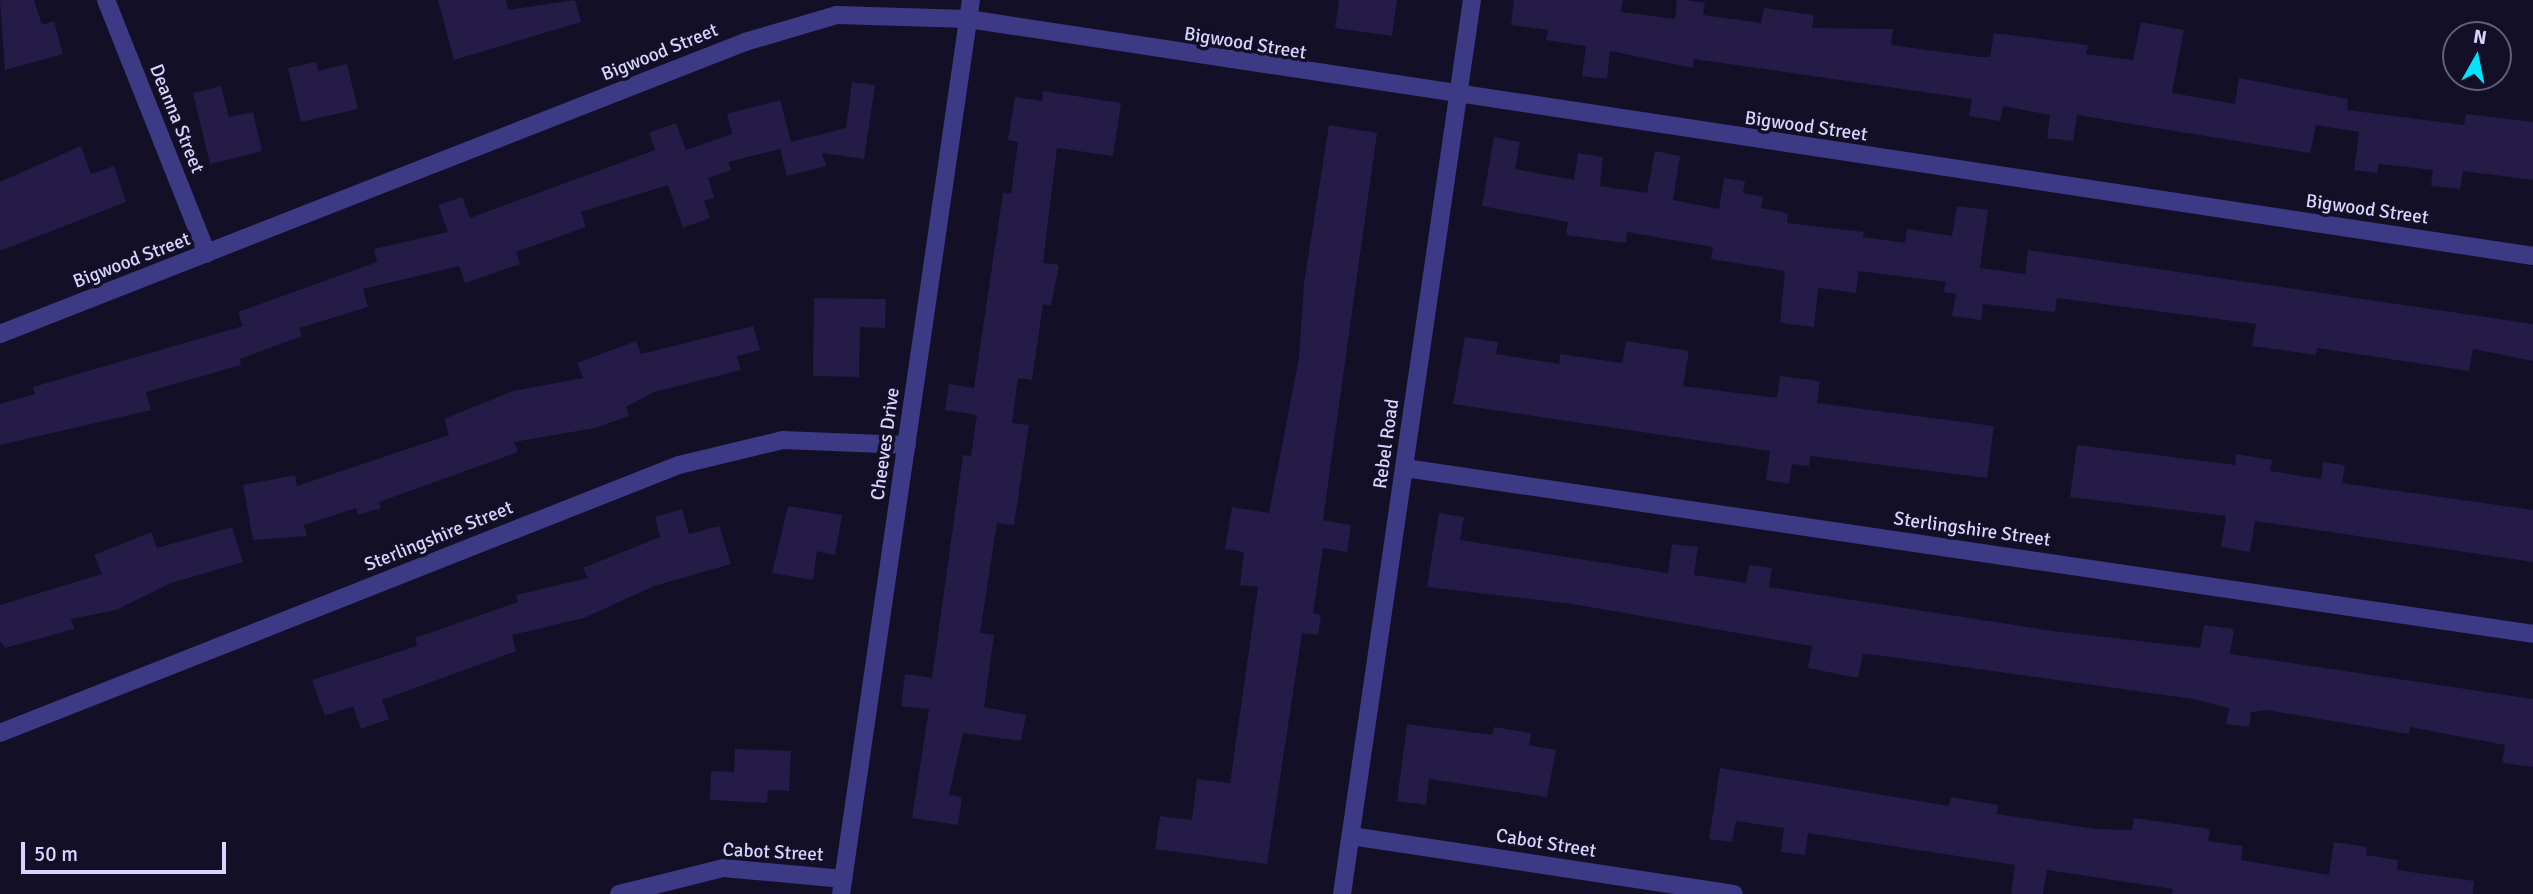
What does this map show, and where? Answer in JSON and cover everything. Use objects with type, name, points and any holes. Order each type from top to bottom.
[{"type":"street","name":"Deanna Street","points":[[106,0],[207,254]]},
{"type":"street","name":"Cheeves Drive","points":[[842,886],[971,0]]},
{"type":"street","name":"Rebel Road","points":[[1342,894],[1472,0]]},
{"type":"street","name":"Bigwood Street","points":[[0,334],[745,42],[837,15],[968,19],[1458,97],[2533,256]]},
{"type":"street","name":"Sterlingshire Street","points":[[0,733],[679,465],[783,440],[907,445]]},
{"type":"street","name":"Sterlingshire Street","points":[[1405,468],[2533,634]]},
{"type":"street","name":"Cabot Street","points":[[1351,836],[1734,894]]},
{"type":"street","name":"Cabot Street","points":[[619,894],[723,868],[842,886]]},
{"type":"building","points":[[0,0],[34,0],[42,25],[54,21],[63,54],[5,70]]},
{"type":"building","points":[[438,0],[506,0],[508,10],[575,0],[581,22],[454,60]]},
{"type":"building","points":[[1339,0],[1397,0],[1392,36],[1335,28]]},
{"type":"building","points":[[1514,0],[1623,0],[1621,12],[1675,19],[1677,0],[1684,0],[1705,3],[1703,15],[1761,23],[1764,8],[1814,15],[1812,28],[1893,29],[1891,45],[1979,57],[1990,57],[1994,33],[2088,45],[2086,54],[2133,60],[2141,22],[2184,30],[2172,93],[2235,104],[2239,78],[2348,99],[2347,110],[2464,125],[2466,114],[2533,122],[2533,180],[2463,171],[2460,189],[2431,186],[2433,170],[2379,164],[2377,173],[2354,170],[2359,132],[2316,125],[2310,153],[2077,115],[2073,141],[2047,138],[2050,115],[2003,106],[2000,121],[1969,116],[1972,99],[1694,59],[1693,68],[1610,51],[1607,79],[1582,76],[1586,46],[1546,40],[1548,30],[1511,25]]},
{"type":"building","points":[[316,62],[318,71],[347,64],[358,109],[301,122],[288,68]]},
{"type":"building","points":[[852,82],[875,85],[864,159],[822,153],[826,166],[787,176],[780,149],[728,162],[731,170],[708,178],[714,198],[704,201],[710,218],[683,228],[668,185],[581,212],[586,227],[516,252],[520,264],[465,283],[459,266],[363,289],[368,307],[299,328],[302,336],[240,359],[241,365],[146,392],[151,410],[0,445],[0,404],[35,394],[33,387],[243,326],[238,312],[377,262],[374,249],[448,232],[438,205],[462,197],[470,218],[655,150],[649,133],[676,123],[686,150],[732,134],[727,114],[780,100],[791,142],[846,128]]},
{"type":"building","points":[[221,86],[229,117],[253,112],[262,151],[210,164],[193,93]]},
{"type":"building","points":[[1043,91],[1121,103],[1113,156],[1057,148],[1043,263],[1059,265],[1051,306],[1043,304],[1032,380],[1018,378],[1012,423],[1029,425],[1014,525],[997,523],[980,633],[994,635],[984,707],[1026,715],[1021,741],[963,733],[949,795],[962,797],[958,825],[912,818],[929,709],[901,706],[905,674],[932,678],[963,455],[971,456],[977,415],[945,410],[949,384],[974,388],[1003,193],[1011,194],[1018,142],[1008,140],[1015,97],[1042,101]]},
{"type":"building","points":[[1329,125],[1377,133],[1323,520],[1351,525],[1347,552],[1323,548],[1313,613],[1321,615],[1318,635],[1302,633],[1267,864],[1155,849],[1160,816],[1192,820],[1197,779],[1230,783],[1258,587],[1240,585],[1244,552],[1225,549],[1232,507],[1269,513],[1299,358],[1304,283]]},
{"type":"building","points":[[1494,137],[1520,142],[1515,169],[1574,180],[1578,153],[1603,157],[1600,186],[1647,193],[1655,151],[1680,156],[1673,200],[1719,209],[1724,178],[1745,181],[1743,193],[1763,197],[1761,208],[1788,213],[1787,223],[1864,232],[1863,237],[1905,243],[1907,229],[1952,236],[1957,206],[1988,210],[1980,268],[2025,274],[2028,250],[2533,324],[2533,361],[2473,349],[2469,371],[2317,348],[2316,355],[2252,346],[2256,324],[2057,298],[2055,312],[1983,304],[1981,320],[1952,316],[1956,294],[1944,292],[1946,282],[1859,271],[1856,293],[1818,288],[1814,327],[1780,323],[1785,271],[1711,259],[1713,247],[1627,232],[1626,243],[1566,235],[1568,222],[1482,206]]},
{"type":"building","points":[[81,146],[91,174],[114,166],[126,202],[0,251],[0,182]]},
{"type":"building","points":[[814,298],[886,299],[885,328],[860,327],[859,377],[813,376]]},
{"type":"building","points":[[753,326],[760,350],[737,356],[741,370],[654,392],[626,407],[629,416],[595,428],[514,442],[518,452],[379,502],[381,508],[358,515],[356,508],[304,525],[307,536],[253,540],[243,485],[295,475],[297,486],[449,435],[444,419],[513,391],[583,378],[577,363],[636,341],[641,354]]},
{"type":"building","points":[[1465,337],[1498,342],[1496,354],[1559,364],[1560,354],[1622,363],[1626,341],[1689,351],[1683,386],[1777,398],[1780,376],[1820,381],[1817,403],[1994,426],[1987,478],[1810,456],[1809,466],[1792,464],[1789,484],[1766,480],[1770,451],[1453,404]]},
{"type":"building","points":[[2077,445],[2235,465],[2236,454],[2272,460],[2270,471],[2321,479],[2323,462],[2345,465],[2342,483],[2533,510],[2533,562],[2255,521],[2250,552],[2221,547],[2226,516],[2070,497]]},
{"type":"building","points":[[788,506],[842,515],[835,555],[817,551],[813,580],[772,573]]},
{"type":"building","points":[[682,509],[689,534],[719,526],[731,564],[654,586],[584,618],[512,635],[516,651],[382,700],[389,719],[361,729],[353,706],[325,716],[312,680],[417,646],[415,638],[518,602],[516,595],[588,578],[583,568],[660,537],[655,517]]},
{"type":"building","points":[[1439,513],[1464,517],[1460,540],[1668,573],[1672,544],[1698,547],[1694,575],[1746,583],[1749,565],[1772,568],[1769,587],[2053,631],[2200,648],[2204,625],[2234,629],[2230,654],[2533,699],[2533,767],[2502,763],[2505,745],[2410,727],[2409,734],[2266,710],[2251,712],[2249,727],[2226,724],[2229,708],[2193,699],[1877,655],[1863,654],[1858,678],[1808,668],[1812,646],[1573,604],[1427,587]]},
{"type":"building","points":[[232,527],[243,562],[171,583],[116,610],[71,619],[74,629],[5,648],[0,641],[0,605],[102,574],[94,555],[151,532],[157,548]]},
{"type":"building","points":[[1407,724],[1492,735],[1494,727],[1531,733],[1529,745],[1556,750],[1547,797],[1429,779],[1426,805],[1397,801]]},
{"type":"building","points":[[735,749],[791,751],[789,791],[768,790],[767,803],[710,800],[711,771],[734,772]]},
{"type":"building","points":[[1720,768],[1949,806],[1951,797],[1998,805],[1997,814],[2096,829],[2132,830],[2134,818],[2210,829],[2208,841],[2243,846],[2241,860],[2329,875],[2334,842],[2367,847],[2366,855],[2398,860],[2397,870],[2474,881],[2473,894],[2172,894],[2173,889],[2047,870],[2043,894],[2011,894],[2015,865],[1808,833],[1805,855],[1781,852],[1784,828],[1736,821],[1732,842],[1709,839]]}]
